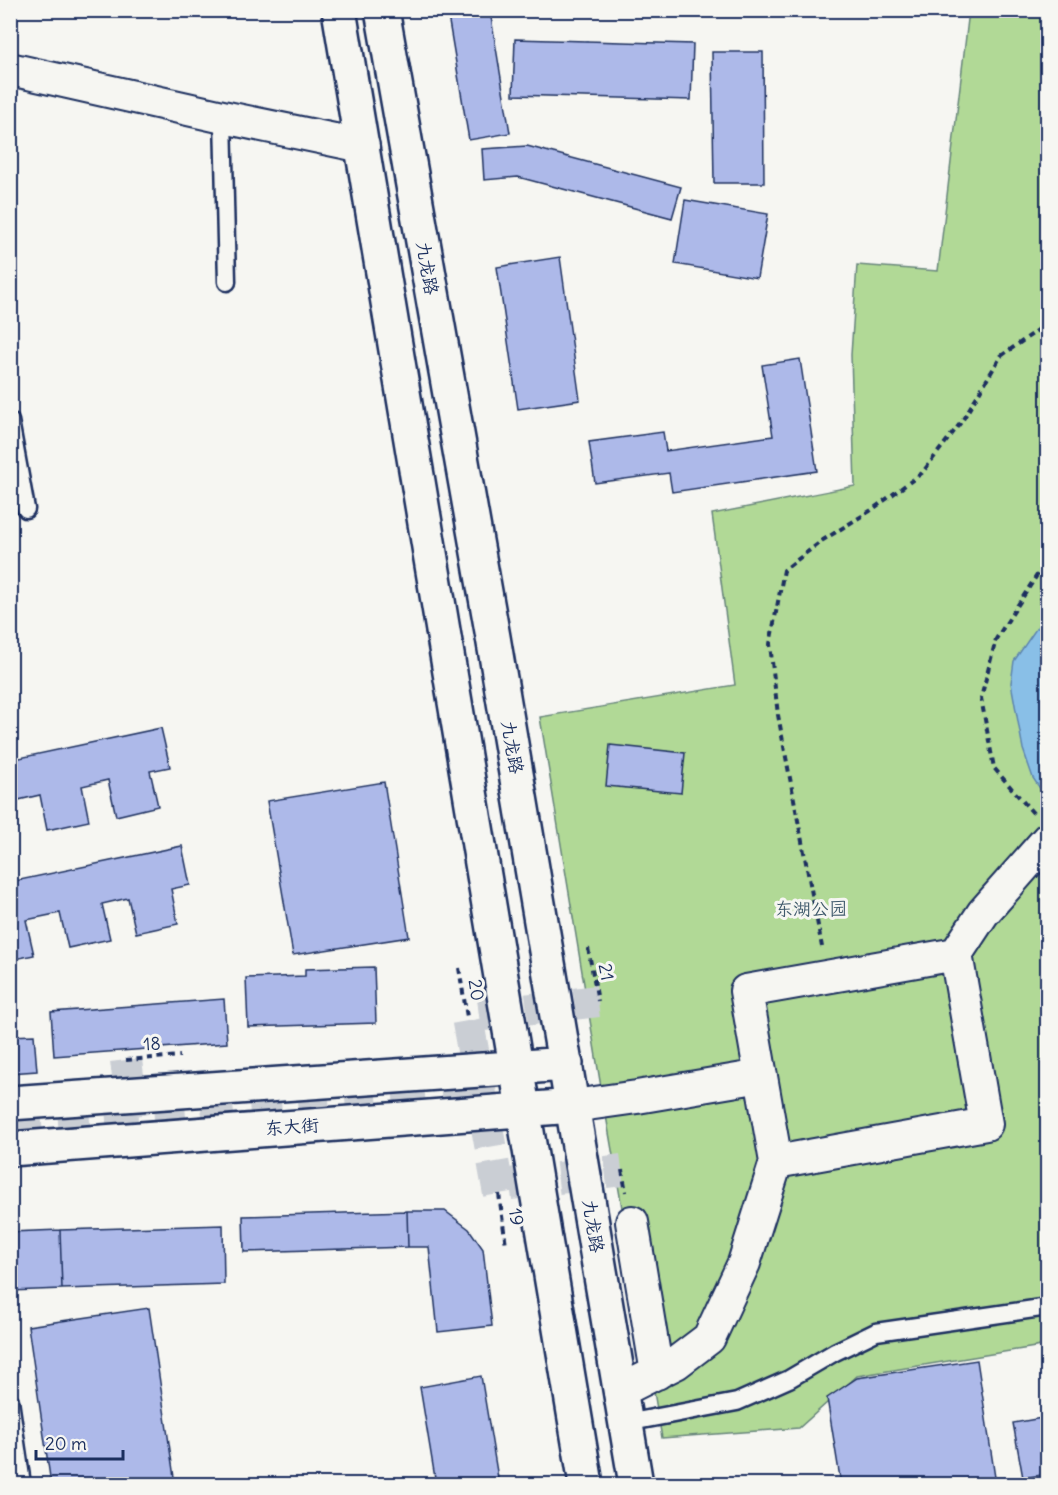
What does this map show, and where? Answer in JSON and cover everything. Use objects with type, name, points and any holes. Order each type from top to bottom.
[{"type":"main road","points":[[339,10],[586,1485]]},
{"type":"main road","name":"九龙路","points":[[382,10],[497,660],[636,1485]]},
{"type":"main road","points":[[10,1103],[566,1064]]},
{"type":"main road","name":"东大街","points":[[10,1149],[573,1106]]},
{"type":"street","points":[[10,69],[363,146]]},
{"type":"street","points":[[776,1161],[986,1124],[956,954],[1044,830]]},
{"type":"street","points":[[623,1407],[657,1373],[676,1363],[709,1338],[744,1263],[776,1161],[746,991],[956,954]]},
{"type":"street","points":[[573,1106],[761,1076]]},
{"type":"street","points":[[632,1222],[657,1373]]},
{"type":"lane","points":[[224,117],[227,282]]},
{"type":"lane","points":[[10,421],[26,509]]},
{"type":"lane","points":[[623,1407],[737,1402],[789,1379],[835,1352],[876,1332],[1047,1307]]},
{"type":"lane","points":[[10,1401],[22,1485]]},
{"type":"path","points":[[827,977],[778,716],[770,644],[784,570],[922,472],[962,421],[1001,356],[1047,323]]},
{"type":"path","points":[[1044,830],[994,768],[981,698],[996,639],[1047,562]]},
{"type":"path","name":"21","points":[[588,948],[598,1001]]},
{"type":"path","name":"20","points":[[459,968],[467,1017]]},
{"type":"path","name":"18","points":[[126,1060],[180,1056]]},
{"type":"path","name":"19","points":[[498,1194],[506,1245]]},
{"type":"green space","name":"东湖公园","points":[[969,11],[1047,11],[1047,1345],[857,1376],[799,1428],[662,1438],[540,717],[735,685],[712,514],[855,486],[851,355],[857,265],[938,271]]},
{"type":"water","points":[[1047,616],[1047,799],[1033,778],[1023,749],[1011,683],[1014,661]]},
{"type":"building","points":[[447,10],[490,11],[510,133],[469,140]]},
{"type":"building","points":[[515,39],[693,44],[691,100],[513,95]]},
{"type":"building","points":[[712,52],[763,52],[764,183],[714,183]]},
{"type":"building","points":[[527,146],[681,187],[672,218],[518,177],[484,180],[482,149]]},
{"type":"building","points":[[685,200],[768,214],[757,278],[675,264]]},
{"type":"building","points":[[560,257],[580,400],[518,409],[497,267]]},
{"type":"building","points":[[800,359],[817,471],[672,492],[669,473],[595,483],[589,442],[663,432],[666,451],[773,436],[762,365]]},
{"type":"building","points":[[161,728],[170,767],[150,771],[158,806],[116,816],[108,780],[82,786],[89,821],[47,830],[40,795],[10,802],[10,760]]},
{"type":"building","points":[[610,745],[685,753],[681,793],[606,786]]},
{"type":"building","points":[[384,782],[409,937],[293,955],[267,801]]},
{"type":"building","points":[[182,846],[190,885],[171,889],[178,924],[136,933],[128,898],[102,904],[110,939],[68,948],[60,913],[26,920],[34,955],[10,960],[10,882]]},
{"type":"building","points":[[374,967],[376,1023],[248,1027],[246,978],[305,976],[305,969]]},
{"type":"building","points":[[224,999],[227,1043],[54,1056],[51,1012]]},
{"type":"building","points":[[34,1035],[37,1071],[10,1073],[10,1036]]},
{"type":"building","points":[[407,1211],[445,1211],[469,1229],[483,1249],[492,1326],[438,1332],[429,1247],[408,1247]]},
{"type":"building","points":[[407,1211],[408,1247],[244,1252],[243,1216]]},
{"type":"building","points":[[223,1225],[224,1284],[62,1289],[60,1230]]},
{"type":"building","points":[[60,1230],[62,1289],[10,1291],[10,1232]]},
{"type":"building","points":[[149,1308],[175,1484],[51,1484],[28,1326]]},
{"type":"building","points":[[977,1360],[996,1484],[841,1484],[827,1398],[857,1378]]},
{"type":"building","points":[[481,1376],[499,1484],[436,1484],[420,1387]]},
{"type":"building","points":[[1048,1417],[1048,1474],[1023,1478],[1013,1423]]},
{"type":"tunnel","points":[[499,1194],[467,1017],[598,1001]]},
{"type":"tunnel","points":[[126,1060],[133,1116]]},
{"type":"tunnel","points":[[10,1124],[480,1088]]},
{"type":"tunnel","points":[[510,1184],[622,1170]]}]
